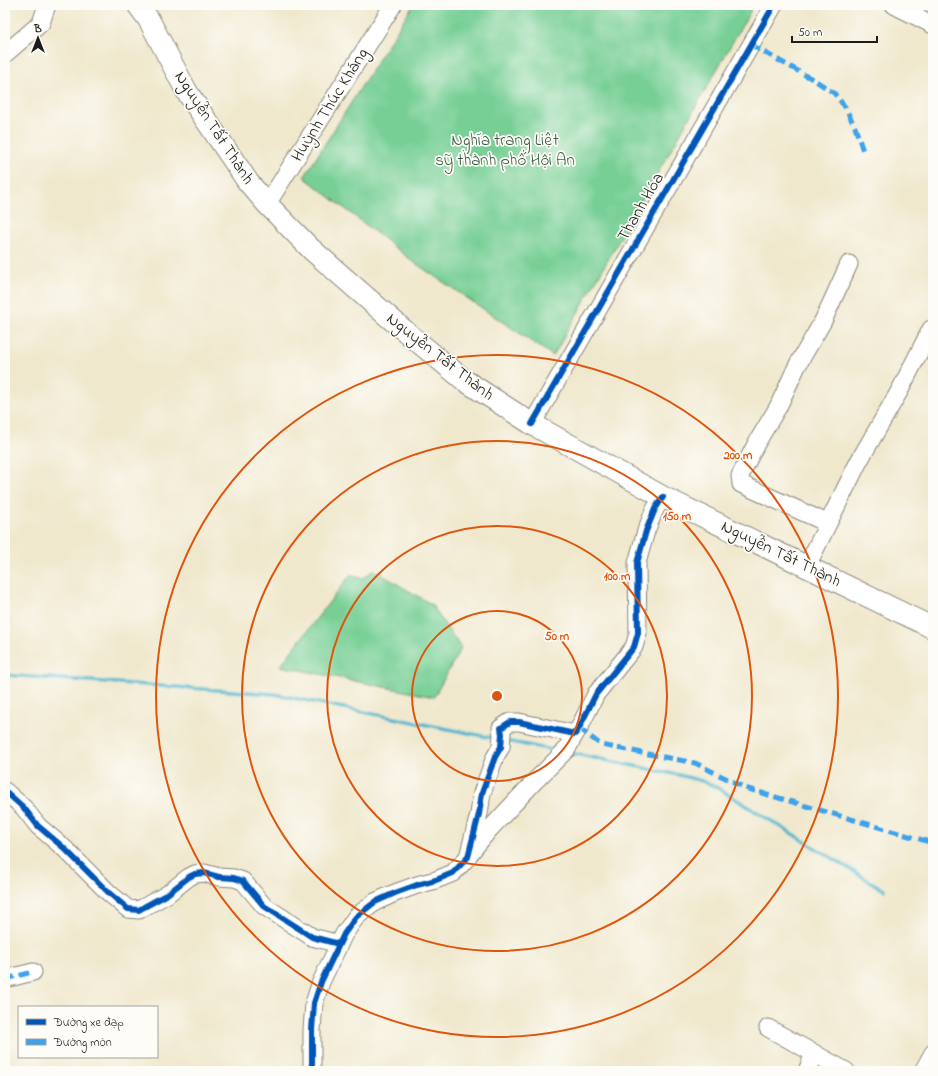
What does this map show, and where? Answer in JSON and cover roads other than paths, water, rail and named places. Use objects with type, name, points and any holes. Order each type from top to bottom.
[{"type":"main road","name":"Nguyễn Tất Thành","points":[[138,5],[149,20],[187,92],[248,182],[267,204],[311,249],[399,326],[464,380],[532,424],[663,497],[933,628]]},
{"type":"street","points":[[5,54],[41,23],[47,5]]},
{"type":"street","name":"Huỳnh Thúc Kháng","points":[[267,204],[393,5]]},
{"type":"street","name":"Thanh Hóa","points":[[532,424],[774,5]]},
{"type":"street","points":[[894,5],[933,25]]},
{"type":"street","points":[[827,523],[741,484],[740,476],[756,444],[778,407],[797,366],[823,321],[849,264]]},
{"type":"street","points":[[807,566],[859,461],[900,390],[931,330]]},
{"type":"street","points":[[312,1071],[312,1030],[314,1003],[320,982],[344,934],[356,917],[375,902],[395,892],[436,880],[453,873],[468,857],[488,831],[567,746],[579,728],[596,694],[634,647],[638,633],[637,563],[649,524],[655,509],[663,497]]},
{"type":"street","points":[[468,857],[479,814],[482,793],[495,757],[501,747],[501,728],[510,722],[519,722],[567,746]]},
{"type":"street","points":[[5,791],[24,808],[38,826],[68,852],[109,894],[128,909],[138,910],[166,895],[189,877],[195,874],[204,873],[219,877],[238,879],[246,884],[264,906],[312,937],[339,944]]},
{"type":"street","points":[[5,979],[33,972]]},
{"type":"street","points":[[768,1028],[846,1071]]},
{"type":"street","points":[[807,1071],[814,1054]]},
{"type":"waterway","points":[[5,675],[274,694],[498,739]]},
{"type":"waterway","points":[[506,741],[558,751]]},
{"type":"waterway","points":[[570,753],[679,775],[702,781],[716,787],[884,890]]},
{"type":"park label","name":"Nghĩa trang Liệt sỹ thành phố Hội An","points":[[505,150]]}]
